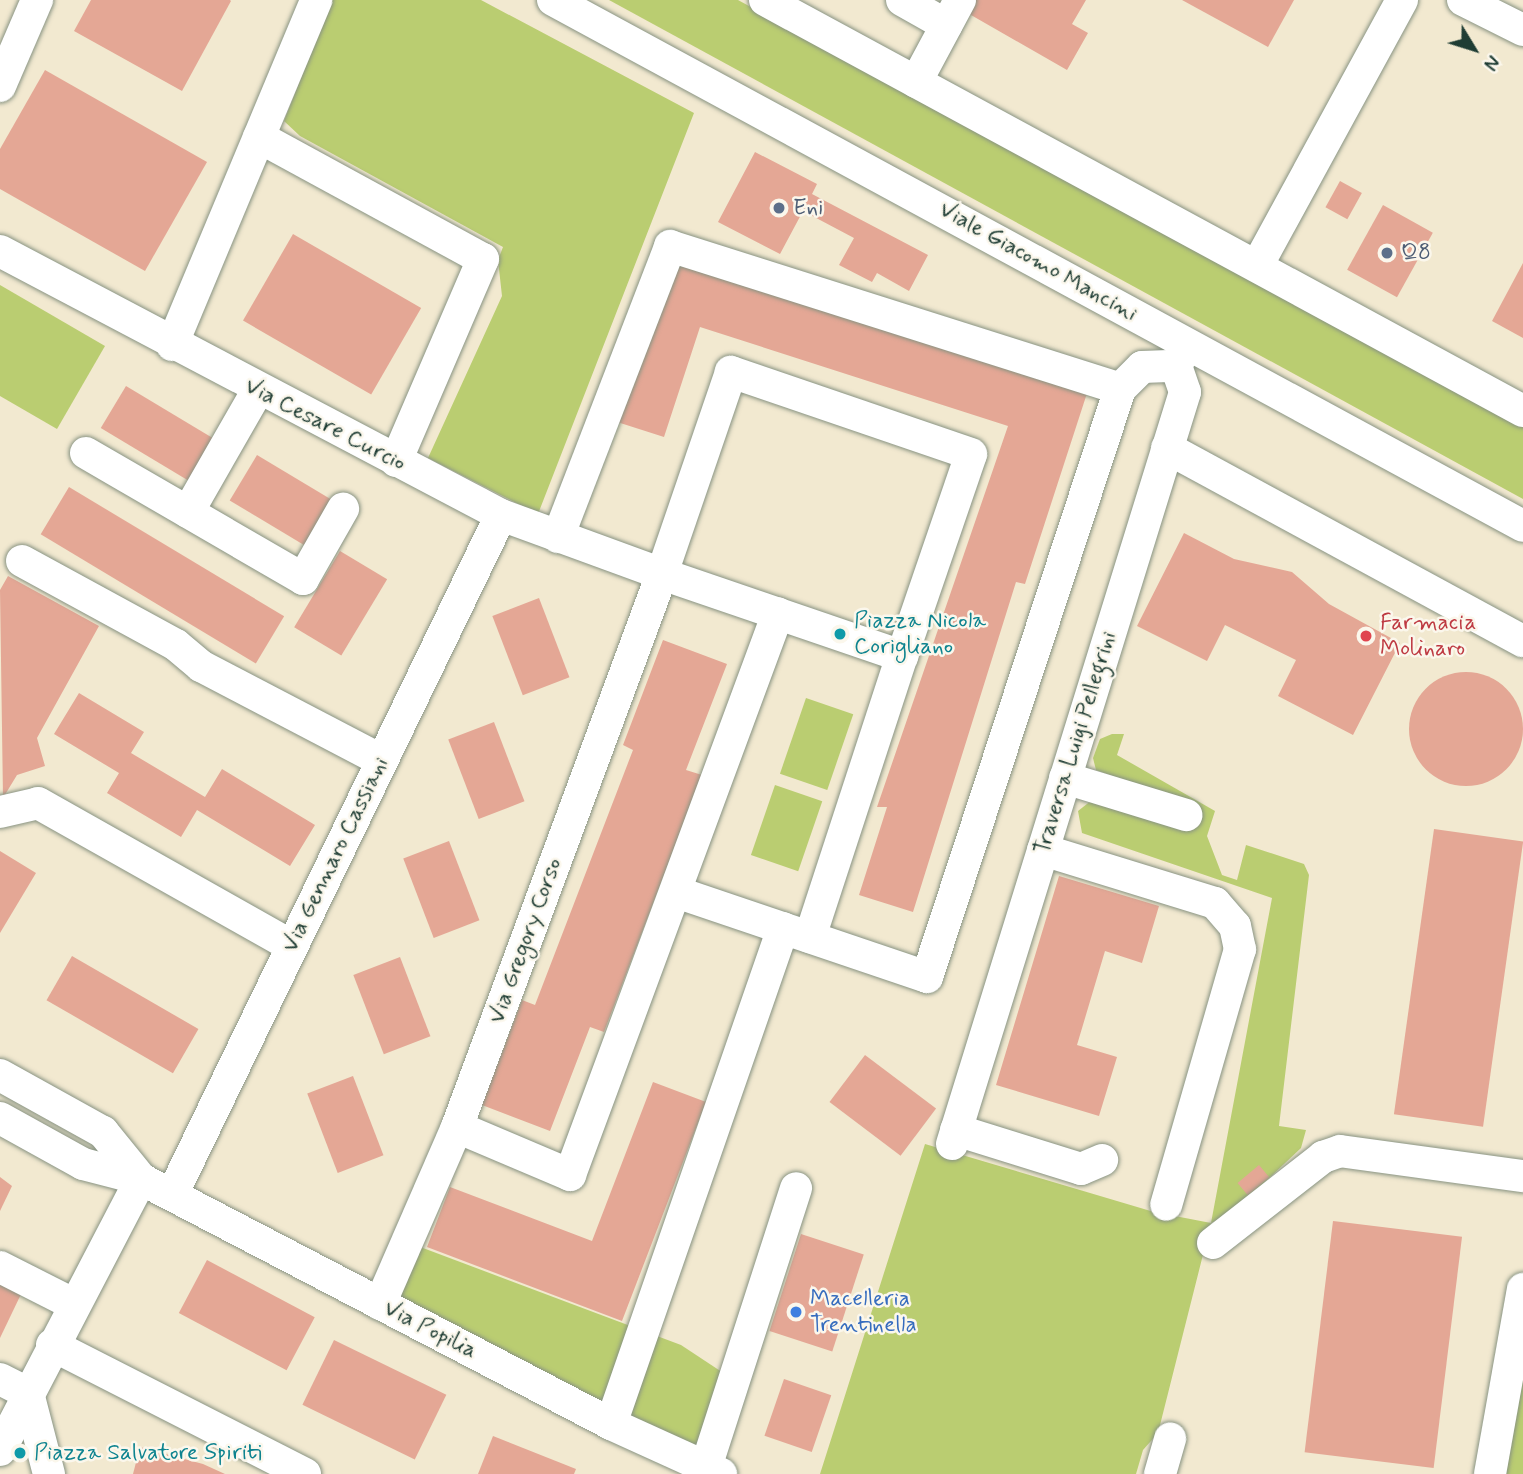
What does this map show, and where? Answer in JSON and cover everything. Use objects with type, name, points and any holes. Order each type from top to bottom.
[{"type":"street","points":[[0,86],[37,0]]},
{"type":"street","points":[[172,345],[316,0]]},
{"type":"street","name":"Viale Giacomo Mancini","points":[[553,0],[1181,355],[1523,526]]},
{"type":"street","points":[[765,0],[1523,411]]},
{"type":"street","points":[[902,0],[953,12],[916,82]]},
{"type":"street","points":[[1257,266],[1402,0]]},
{"type":"street","points":[[1463,0],[1523,30]]},
{"type":"street","points":[[259,137],[483,258],[396,461]]},
{"type":"street","points":[[558,537],[670,246],[1120,389]]},
{"type":"street","name":"Via Cesare Curcio","points":[[0,251],[172,345],[501,515],[662,574]]},
{"type":"street","points":[[676,892],[927,976],[1120,389],[1142,367],[1181,355]]},
{"type":"street","name":"Traversa Luigi Pellegrini","points":[[1102,1160],[1081,1169],[954,1137],[1185,392],[1181,355]]},
{"type":"street","points":[[611,1424],[902,656],[971,454],[731,372],[662,574],[902,656]]},
{"type":"street","points":[[188,512],[258,390]]},
{"type":"street","points":[[1167,448],[1523,641]]},
{"type":"street","points":[[86,453],[303,579],[344,509]]},
{"type":"street","name":"Via Gennaro Cassiani","points":[[172,1195],[501,515]]},
{"type":"street","points":[[22,561],[176,645],[201,666],[381,760]]},
{"type":"street","name":"Via Gregory Corso","points":[[380,1304],[457,1127],[662,574]]},
{"type":"street","points":[[457,1127],[570,1175],[778,613]]},
{"type":"street","points":[[1065,778],[1186,816]]},
{"type":"street","points":[[0,812],[38,803],[292,946]]},
{"type":"street","points":[[1043,850],[1215,903],[1235,926],[1240,949],[1166,1205]]},
{"type":"street","name":"Via Popilia","points":[[0,1074],[103,1132],[141,1179]]},
{"type":"street","name":"Via Popilia","points":[[0,1118],[83,1164],[141,1179],[697,1468]]},
{"type":"street","points":[[1213,1243],[1323,1157],[1340,1151],[1523,1177]]},
{"type":"street","points":[[0,1450],[51,1345],[141,1179]]},
{"type":"street","points":[[697,1468],[796,1188]]},
{"type":"street","points":[[0,1267],[73,1304]]},
{"type":"street","points":[[1490,1474],[1523,1289]]},
{"type":"street","points":[[51,1345],[305,1474]]},
{"type":"street","points":[[0,1379],[28,1393],[49,1474]]},
{"type":"street","points":[[1160,1474],[1170,1438]]},
{"type":"green space","points":[[332,0],[481,0],[694,113],[538,514],[428,458],[502,296],[498,260],[503,247],[300,136],[284,121]]},
{"type":"green space","points":[[609,0],[738,0],[1523,427],[1523,499]]},
{"type":"green space","points":[[0,285],[105,346],[57,429],[0,396]]},
{"type":"green space","points":[[806,698],[853,714],[827,790],[780,774]]},
{"type":"green space","points":[[1112,734],[1124,734],[1117,755],[1215,811],[1207,836],[1222,875],[1237,880],[1246,845],[1304,864],[1309,875],[1279,1126],[1306,1130],[1301,1148],[1231,1214],[1211,1223],[1272,898],[1082,833],[1078,811],[1092,800],[1190,830],[1198,807],[1096,770],[1093,758],[1100,739]]},
{"type":"green space","points":[[775,785],[822,801],[798,871],[751,855]]},
{"type":"green space","points":[[925,1144],[1154,1212],[1211,1223],[1158,1433],[1143,1450],[1136,1474],[820,1474]]},
{"type":"green space","points":[[407,1242],[681,1345],[734,1380],[706,1467],[380,1304]]},
{"type":"green space","points":[[1523,1379],[1523,1474],[1505,1474]]},
{"type":"building","points":[[91,0],[231,1],[182,91],[74,31]]},
{"type":"building","points":[[970,0],[1086,0],[1072,24],[1088,33],[1067,70],[964,11]]},
{"type":"building","points":[[1182,0],[1294,0],[1268,47]]},
{"type":"building","points":[[45,70],[207,162],[145,271],[0,189],[0,149]]},
{"type":"building","points":[[755,152],[817,184],[812,194],[928,255],[909,291],[877,273],[872,282],[839,265],[854,238],[803,211],[780,254],[718,222]]},
{"type":"building","points":[[1340,181],[1362,193],[1347,219],[1325,207]]},
{"type":"building","points":[[1383,205],[1433,233],[1397,297],[1347,270]]},
{"type":"building","points":[[293,234],[421,308],[371,395],[243,321]]},
{"type":"building","points":[[671,248],[1090,384],[1025,584],[1016,582],[913,912],[859,895],[887,807],[877,807],[1008,426],[700,327],[664,437],[614,421]]},
{"type":"building","points":[[1523,263],[1523,338],[1492,321]]},
{"type":"building","points":[[126,386],[215,440],[190,482],[101,428]]},
{"type":"building","points":[[257,455],[335,502],[308,547],[230,500]]},
{"type":"building","points":[[69,487],[284,616],[256,663],[41,534]]},
{"type":"building","points":[[1184,533],[1234,559],[1292,572],[1329,604],[1400,643],[1353,735],[1278,696],[1296,660],[1225,625],[1207,661],[1137,626]]},
{"type":"building","points":[[340,551],[387,579],[341,656],[294,627]]},
{"type":"building","points":[[8,576],[99,626],[37,738],[45,766],[17,775],[3,798],[0,590]]},
{"type":"building","points":[[539,598],[569,677],[523,695],[492,616]]},
{"type":"building","points":[[663,640],[727,664],[686,770],[702,775],[604,1032],[590,1027],[550,1131],[482,1105],[522,1000],[535,1005],[633,750],[623,745]]},
{"type":"building","points":[[1466,672],[1488,677],[1506,689],[1518,707],[1523,729],[1518,751],[1506,769],[1488,781],[1466,786],[1444,781],[1426,769],[1414,751],[1409,729],[1414,707],[1426,689],[1444,677]]},
{"type":"building","points":[[79,693],[144,732],[131,753],[205,797],[222,769],[315,825],[290,866],[197,810],[181,837],[107,793],[119,773],[54,734]]},
{"type":"building","points":[[494,722],[524,801],[479,819],[448,740]]},
{"type":"building","points":[[1434,829],[1523,842],[1483,1127],[1394,1114]]},
{"type":"building","points":[[449,841],[479,920],[434,938],[403,859]]},
{"type":"building","points":[[0,851],[36,873],[0,933]]},
{"type":"building","points":[[1059,876],[1159,906],[1142,963],[1105,951],[1077,1045],[1117,1057],[1099,1116],[996,1085]]},
{"type":"building","points":[[72,956],[198,1029],[173,1073],[46,1000]]},
{"type":"building","points":[[400,957],[430,1036],[384,1054],[353,975]]},
{"type":"building","points":[[865,1055],[936,1109],[901,1156],[829,1102]]},
{"type":"building","points":[[353,1076],[383,1155],[338,1173],[307,1094]]},
{"type":"building","points":[[653,1082],[706,1102],[622,1321],[427,1247],[450,1187],[592,1241]]},
{"type":"building","points":[[1259,1165],[1269,1177],[1248,1195],[1238,1183]]},
{"type":"building","points":[[0,1177],[12,1186],[0,1211]]},
{"type":"building","points":[[1333,1221],[1462,1237],[1434,1468],[1305,1452]]},
{"type":"building","points":[[801,1234],[864,1254],[832,1351],[769,1331]]},
{"type":"building","points":[[207,1260],[315,1317],[287,1370],[179,1313]]},
{"type":"building","points":[[0,1278],[23,1290],[0,1338]]},
{"type":"building","points":[[334,1340],[446,1395],[415,1460],[302,1405]]},
{"type":"building","points":[[784,1379],[831,1395],[812,1452],[764,1436]]},
{"type":"building","points":[[493,1436],[576,1469],[574,1474],[478,1474]]},
{"type":"building","points":[[140,1447],[203,1464],[225,1474],[133,1474]]},
{"type":"place","name":"Eni","points":[[779,208]]},
{"type":"place","name":"Q8","points":[[1387,253]]},
{"type":"place","name":"Piazza Nicola Corigliano","points":[[840,634]]},
{"type":"place","name":"Farmacia Molinaro","points":[[1366,636]]},
{"type":"place","name":"Macelleria Trentinella","points":[[796,1312]]},
{"type":"place","name":"Piazza Salvatore Spiriti","points":[[20,1453]]}]
